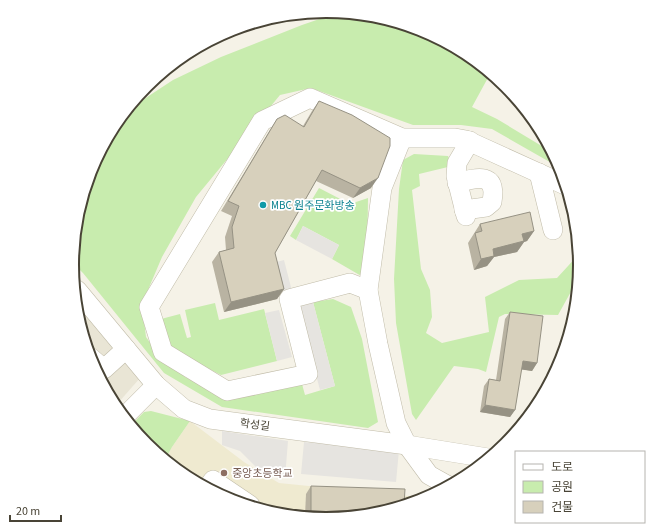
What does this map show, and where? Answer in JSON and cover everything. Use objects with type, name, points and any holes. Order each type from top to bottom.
[{"type":"street","points":[[368,290],[350,283],[289,299],[308,374],[227,391],[163,352],[149,307],[262,121],[310,98],[402,138],[455,138],[470,142],[560,184]]},
{"type":"street","points":[[402,138],[382,188],[368,290],[378,344],[396,423],[407,445],[429,475],[444,483]]},
{"type":"street","points":[[458,183],[478,177],[487,180],[493,187],[494,193],[492,202],[486,207],[465,213],[456,176],[457,163],[470,142]]},
{"type":"street","points":[[539,173],[553,230]]},
{"type":"street","name":"학성길","points":[[81,295],[156,385],[184,409],[210,419],[407,445],[483,457]]},
{"type":"street","points":[[99,362],[126,349]]},
{"type":"street","points":[[128,413],[156,385]]},
{"type":"street","points":[[210,484],[213,480],[236,496]]},
{"type":"shaded area","points":[[303,226],[339,245],[332,259],[296,240]]},
{"type":"shaded area","points":[[284,260],[293,295],[282,298],[273,263]]},
{"type":"shaded area","points":[[313,302],[335,386],[320,390],[298,306]]},
{"type":"shaded area","points":[[279,310],[292,357],[277,361],[265,313]]},
{"type":"shaded area","points":[[84,312],[101,330],[140,378],[120,401],[112,389],[98,360],[87,330]]},
{"type":"shaded area","name":"중앙초등학교","points":[[190,421],[244,462],[279,483],[414,497],[391,505],[359,511],[326,513],[294,511],[262,505],[232,494],[203,480],[189,471],[167,455]]},
{"type":"shaded area","points":[[222,431],[288,441],[285,478],[263,474],[240,451],[222,445]]},
{"type":"shaded area","points":[[304,442],[399,450],[396,482],[301,474]]},
{"type":"green space","points":[[322,18],[359,20],[391,26],[406,31],[450,51],[488,78],[472,107],[497,119],[544,147],[551,163],[492,129],[461,125],[413,125],[311,88],[280,95],[196,197],[162,257],[142,304],[146,337],[158,354],[185,377],[212,391],[302,384],[305,395],[335,386],[313,302],[333,299],[351,307],[362,339],[378,422],[368,428],[222,407],[164,373],[79,269],[81,233],[87,201],[92,186],[112,142],[140,102],[173,80],[221,57]]},
{"type":"green space","points":[[414,154],[448,156],[452,166],[419,174],[420,186],[412,190],[421,269],[430,290],[432,317],[426,333],[442,343],[489,332],[485,297],[519,280],[557,278],[574,260],[574,266],[573,289],[558,315],[505,314],[499,317],[486,372],[478,369],[454,366],[416,420],[412,414],[396,323],[394,279],[399,189],[403,160]]},
{"type":"green space","points":[[319,188],[350,204],[368,198],[367,270],[363,277],[332,259],[339,245],[303,226],[296,240],[290,236]]},
{"type":"green space","points":[[215,303],[219,320],[264,309],[277,361],[221,375],[169,349],[161,319],[180,314],[187,338],[191,337],[185,310]]},
{"type":"green space","points":[[151,411],[190,421],[167,455],[151,441],[134,422],[144,412]]},
{"type":"building","name":"MBC 원주문화방송","points":[[319,101],[352,115],[390,138],[390,146],[378,178],[360,188],[322,170],[275,253],[284,289],[231,302],[219,252],[234,248],[232,227],[239,206],[228,201],[277,119],[285,115],[304,127]]},
{"type":"building","points":[[530,212],[534,231],[522,234],[524,241],[493,249],[494,256],[481,259],[475,233],[482,231],[480,224]]},
{"type":"building","points":[[510,312],[543,316],[537,363],[523,361],[515,410],[485,405],[489,379],[500,381]]},
{"type":"building","points":[[311,486],[405,489],[404,501],[391,505],[359,511],[326,513],[311,512]]},
{"type":"place","name":"MBC 원주문화방송","points":[[263,205]]},
{"type":"place","name":"중앙초등학교","points":[[224,473]]}]
